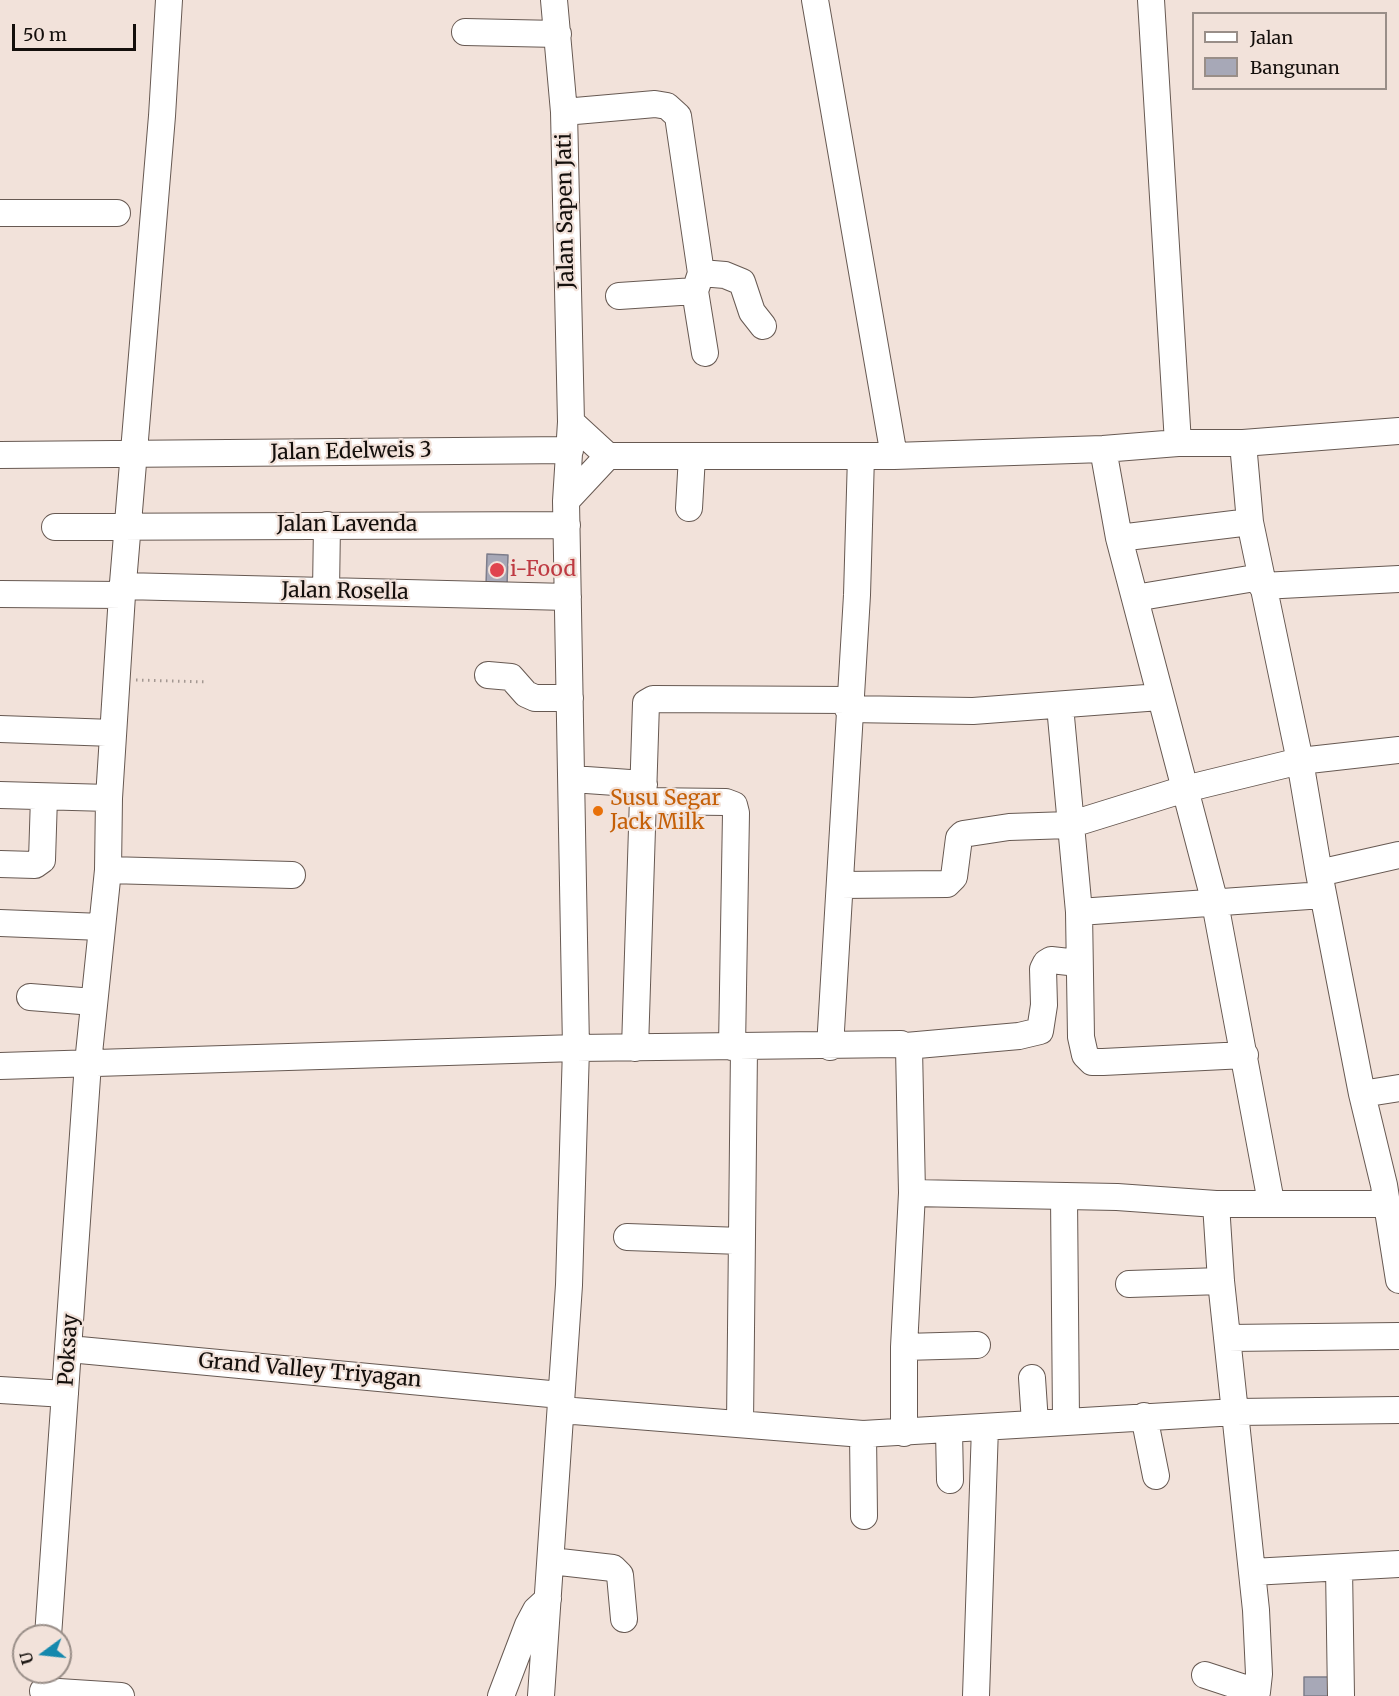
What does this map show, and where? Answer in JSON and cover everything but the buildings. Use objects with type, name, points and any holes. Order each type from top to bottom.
[{"type":"street","name":"Poksay","points":[[49,1624],[88,1063],[108,870],[109,798],[132,454],[162,116],[169,0]]},
{"type":"street","name":"Jalan Sapen Jati","points":[[541,1696],[551,1561],[556,1402],[569,1285],[576,1048],[567,513],[571,422],[564,112],[554,0]]},
{"type":"street","points":[[814,0],[894,456]]},
{"type":"street","points":[[1151,0],[1178,443]]},
{"type":"street","points":[[465,32],[558,34]]},
{"type":"street","points":[[564,112],[655,104],[667,106],[678,116],[705,353]]},
{"type":"street","points":[[0,213],[117,213]]},
{"type":"street","points":[[619,296],[725,275],[742,282],[752,312],[763,326]]},
{"type":"street","points":[[571,422],[608,456],[894,456],[1104,449],[1178,443],[1243,443],[1399,431]]},
{"type":"street","points":[[1243,443],[1250,522],[1300,761],[1321,884],[1362,1094],[1390,1191],[1399,1280]]},
{"type":"street","points":[[1104,449],[1119,538],[1215,903],[1271,1202]]},
{"type":"street","name":"Jalan Edelweis 3","points":[[0,455],[570,450]]},
{"type":"street","points":[[567,513],[608,456]]},
{"type":"street","points":[[689,508],[692,456]]},
{"type":"street","points":[[830,1047],[848,705],[857,595],[861,456]]},
{"type":"street","name":"Jalan Lavenda","points":[[55,527],[327,525],[567,513]]},
{"type":"street","points":[[1119,538],[1250,522]]},
{"type":"street","points":[[326,591],[327,525]]},
{"type":"street","points":[[1135,598],[1262,582],[1399,579]]},
{"type":"street","name":"Jalan Rosella","points":[[0,594],[122,590],[326,591],[568,597]]},
{"type":"street","points":[[488,675],[511,677],[526,694],[535,698],[570,698]]},
{"type":"street","points":[[635,1048],[645,706],[650,700],[973,711],[1160,697]]},
{"type":"street","points":[[1060,706],[1069,825],[1079,912],[1078,963],[1081,1037],[1085,1055],[1092,1062],[1245,1054]]},
{"type":"street","points":[[0,729],[113,733]]},
{"type":"street","points":[[840,885],[947,884],[954,877],[959,838],[963,834],[1010,827],[1069,825],[1185,789],[1300,761],[1399,750]]},
{"type":"street","points":[[572,779],[734,805],[736,813],[738,1048],[745,1144],[741,1241],[740,1424]]},
{"type":"street","points":[[0,795],[109,798]]},
{"type":"street","points":[[0,864],[35,865],[42,860],[44,854],[44,797]]},
{"type":"street","points":[[1079,912],[1215,903],[1321,884],[1399,855]]},
{"type":"street","points":[[108,870],[292,875]]},
{"type":"street","points":[[0,923],[102,927]]},
{"type":"street","points":[[0,1066],[576,1048],[906,1046],[1019,1036],[1041,1031],[1044,1005],[1043,969],[1046,963],[1052,960],[1078,963]]},
{"type":"street","points":[[30,998],[94,1002]]},
{"type":"street","points":[[904,1433],[904,1347],[912,1193],[911,1058],[906,1046]]},
{"type":"street","points":[[1362,1094],[1399,1088]]},
{"type":"street","points":[[912,1193],[1117,1197],[1216,1204],[1271,1202],[1390,1191]]},
{"type":"street","points":[[1064,1197],[1066,1420]]},
{"type":"street","points":[[1205,1675],[1257,1692],[1258,1638],[1221,1281],[1216,1204]]},
{"type":"street","points":[[627,1237],[741,1241]]},
{"type":"street","points":[[1129,1284],[1221,1281]]},
{"type":"street","points":[[1228,1338],[1399,1336]]},
{"type":"street","points":[[904,1347],[977,1345]]},
{"type":"street","name":"Grand Valley Triyagan","points":[[69,1349],[740,1424],[863,1434],[949,1431],[1066,1420],[1144,1416],[1236,1412],[1399,1410]]},
{"type":"street","points":[[1032,1378],[1035,1423]]},
{"type":"street","points":[[0,1390],[65,1394]]},
{"type":"street","points":[[1144,1416],[1156,1476]]},
{"type":"street","points":[[975,1696],[985,1427]]},
{"type":"street","points":[[949,1431],[950,1480]]},
{"type":"street","points":[[863,1434],[864,1516]]},
{"type":"street","points":[[551,1561],[613,1568],[620,1575],[624,1619]]},
{"type":"street","points":[[1252,1572],[1399,1564]]},
{"type":"street","points":[[1339,1568],[1341,1696]]},
{"type":"street","points":[[501,1696],[528,1625],[536,1610],[548,1599]]},
{"type":"street","points":[[44,1686],[121,1696]]},
{"type":"path","points":[[116,679],[208,682]]},
{"type":"place","name":"i-Food","points":[[497,570]]},
{"type":"place","name":"Susu Segar Jack Milk","points":[[598,811]]}]
